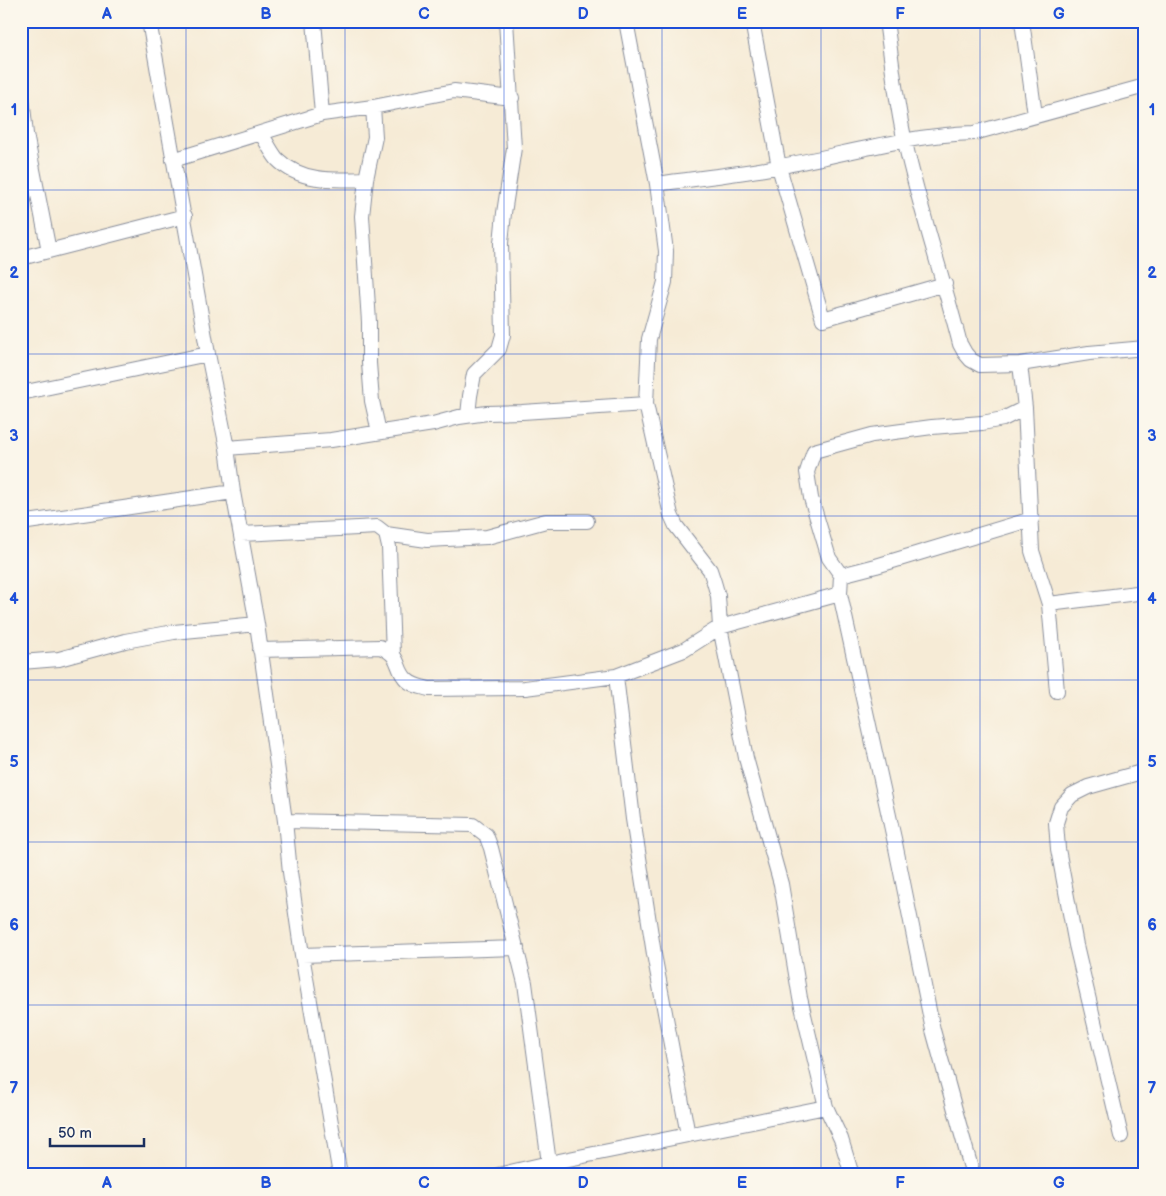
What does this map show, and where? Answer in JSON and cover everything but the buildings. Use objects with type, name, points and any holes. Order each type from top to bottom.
[{"type":"street","points":[[149,21],[257,624],[302,955],[340,1175]]},
{"type":"street","points":[[314,21],[322,114]]},
{"type":"street","points":[[468,416],[474,374],[499,349],[503,335],[501,243],[514,148],[506,21]]},
{"type":"street","points":[[626,21],[657,184],[666,251],[665,282],[649,339],[646,404],[671,515],[676,526],[710,570],[718,596],[720,627],[746,758],[781,884],[800,998],[826,1107],[841,1139],[852,1175]]},
{"type":"street","points":[[752,21],[779,167],[823,319],[945,284]]},
{"type":"street","points":[[886,21],[904,141],[928,233],[945,284],[960,344],[965,353],[971,360],[980,365],[1020,364],[1089,353],[1145,348]]},
{"type":"street","points":[[1022,21],[1035,115]]},
{"type":"street","points":[[657,184],[779,167],[904,141],[951,134],[974,133],[1145,86]]},
{"type":"street","points":[[21,88],[32,170],[49,251]]},
{"type":"street","points":[[173,160],[322,114],[373,107],[454,91],[512,98]]},
{"type":"street","points":[[373,107],[375,137],[366,178],[362,216],[369,322],[369,363],[372,401],[379,432]]},
{"type":"street","points":[[261,133],[276,158],[305,177],[332,179],[366,178]]},
{"type":"street","points":[[21,258],[185,216]]},
{"type":"street","points":[[21,393],[208,354]]},
{"type":"street","points":[[1020,364],[1026,408],[1032,551],[1049,604],[1057,691]]},
{"type":"street","points":[[227,448],[330,440],[433,424],[487,413],[646,404]]},
{"type":"street","points":[[973,1175],[933,1030],[895,843],[840,594],[842,575],[829,558],[811,498],[807,472],[814,451],[872,435],[932,426],[982,423],[1003,419],[1026,408]]},
{"type":"street","points":[[21,523],[233,492]]},
{"type":"street","points":[[842,575],[1032,519]]},
{"type":"street","points":[[241,534],[377,528],[386,534],[428,540],[487,537],[546,521],[587,521]]},
{"type":"street","points":[[386,534],[389,546],[393,655]]},
{"type":"street","points":[[1049,604],[1145,592]]},
{"type":"street","points":[[260,650],[380,647],[388,650],[393,655],[406,680],[416,686],[429,689],[524,688],[616,676],[684,650],[720,627],[840,594]]},
{"type":"street","points":[[21,662],[59,659],[125,641],[174,632],[257,624]]},
{"type":"street","points":[[616,676],[633,819],[652,945],[688,1135]]},
{"type":"street","points":[[1121,1136],[1076,945],[1058,849],[1056,822],[1061,807],[1072,795],[1088,787],[1145,771]]},
{"type":"street","points":[[285,821],[473,825],[486,835],[492,848],[525,983],[549,1163]]},
{"type":"street","points":[[302,955],[517,948]]},
{"type":"street","points":[[498,1175],[826,1107]]}]
